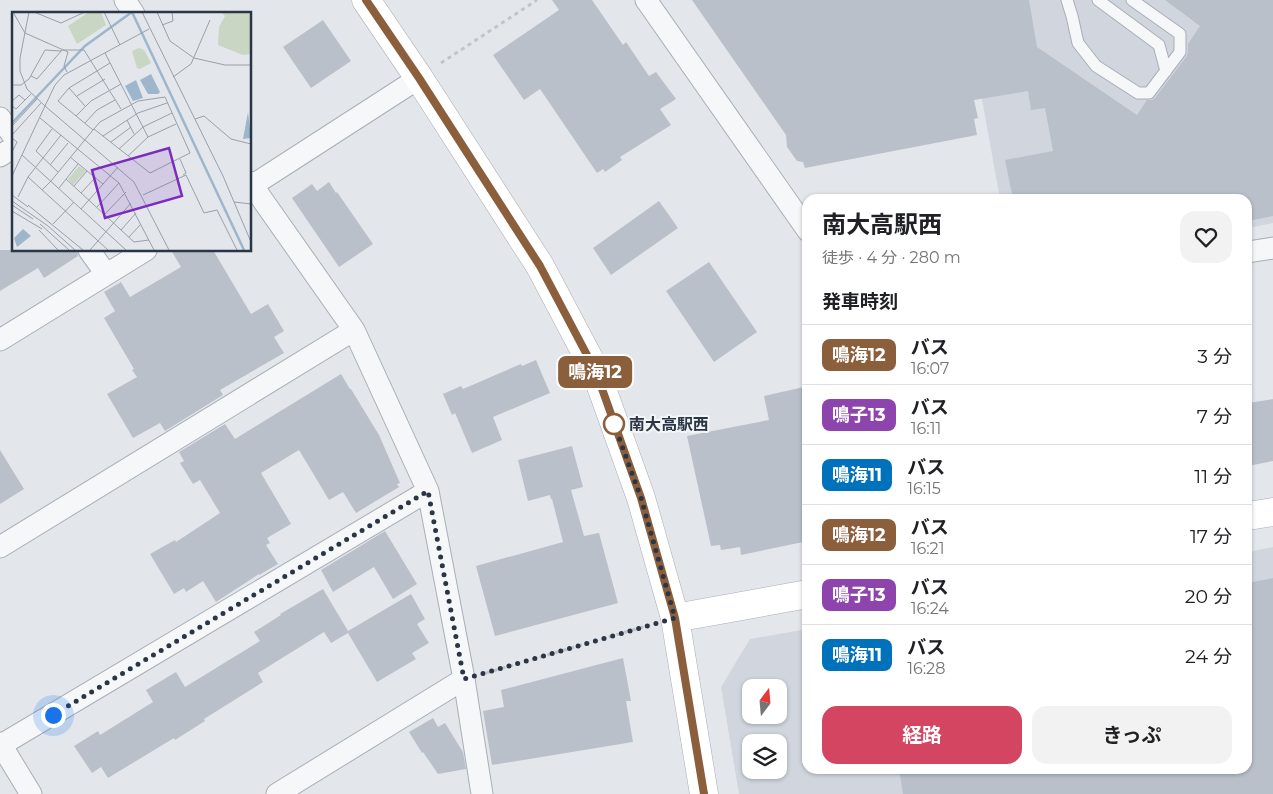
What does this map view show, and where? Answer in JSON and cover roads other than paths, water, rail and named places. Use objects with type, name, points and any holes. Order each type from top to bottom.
[{"type":"street","points":[[125,0],[133,12]]},
{"type":"street","points":[[366,0],[419,78],[540,266],[596,372],[641,498],[675,618],[704,794]]},
{"type":"street","points":[[646,0],[802,223]]},
{"type":"street","points":[[419,78],[251,185],[354,330],[428,491],[464,679],[482,794]]},
{"type":"street","points":[[0,118],[12,135]]},
{"type":"street","points":[[0,156],[12,148]]},
{"type":"street","points":[[1252,251],[1273,248]]},
{"type":"street","points":[[91,251],[106,274]]},
{"type":"street","points":[[0,340],[144,251]]},
{"type":"street","points":[[0,547],[354,330]]},
{"type":"street","points":[[31,794],[1,744],[428,491]]},
{"type":"street","points":[[1252,515],[1273,512]]},
{"type":"street","points":[[675,618],[802,595]]},
{"type":"street","points":[[277,794],[464,679]]},
{"type":"lane","points":[[1066,0],[1078,43],[1096,66],[1138,93],[1149,93],[1180,52],[1180,34],[1132,0]]},
{"type":"lane","points":[[1098,0],[1159,45],[1166,71]]},
{"type":"place","name":"南大高駅西","points":[[614,424]]}]
